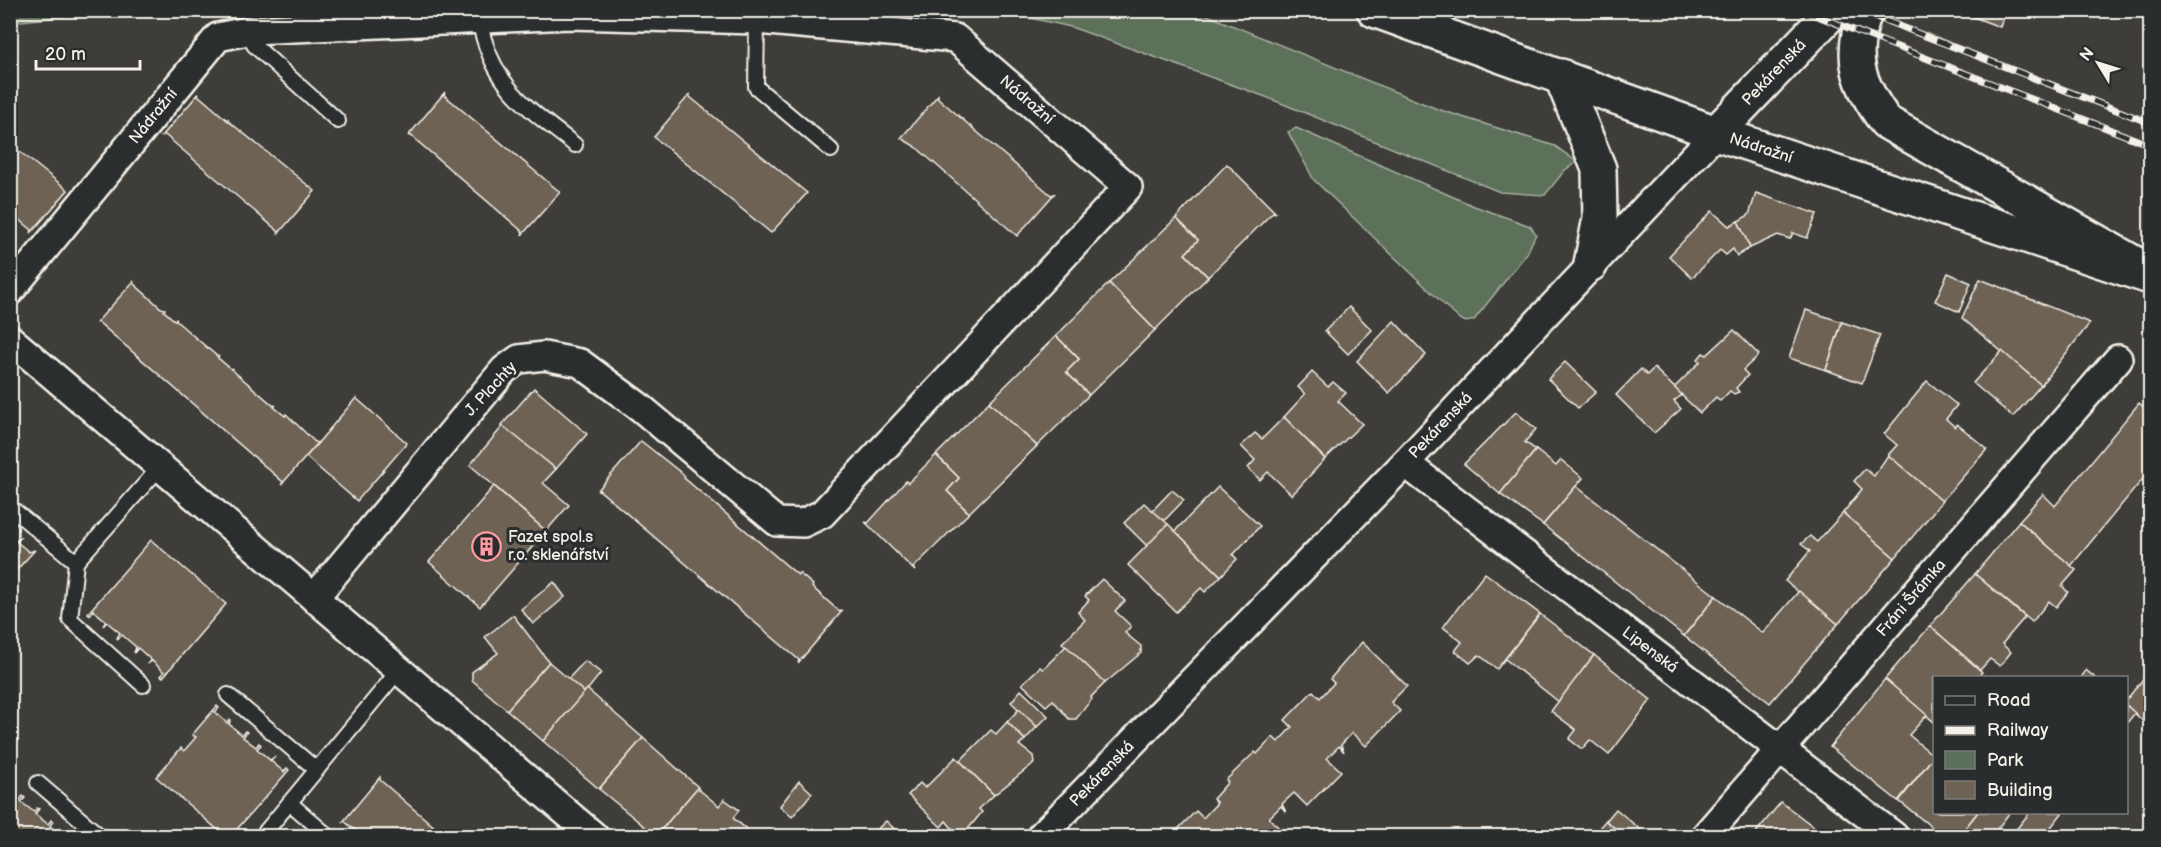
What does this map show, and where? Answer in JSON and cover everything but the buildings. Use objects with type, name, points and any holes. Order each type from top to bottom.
[{"type":"main road","name":"Nádražní","points":[[1374,10],[1716,133],[2151,277]]},
{"type":"main road","name":"Pekárenská","points":[[1716,133],[1834,10]]},
{"type":"main road","points":[[1866,10],[1858,31],[1857,64],[1867,95],[1887,122],[2151,272]]},
{"type":"main road","points":[[1561,76],[1599,169],[1600,218],[1591,264]]},
{"type":"street","name":"Nádražní","points":[[10,291],[218,37],[252,30],[450,15],[479,19],[570,15],[757,20],[955,38],[1128,187],[822,514],[803,523]]},
{"type":"street","name":"Pekárenská","points":[[1041,837],[1405,463],[1716,133]]},
{"type":"street","points":[[10,339],[594,837]]},
{"type":"street","name":"J. Plachty","points":[[314,598],[504,370],[519,359],[544,356],[579,363],[641,408],[777,522],[803,523]]},
{"type":"street","name":"Fráni Šrámka","points":[[1705,837],[1779,748],[2118,359]]},
{"type":"street","name":"Lipenská","points":[[1405,463],[1894,837]]},
{"type":"lane","points":[[479,19],[485,50],[514,97],[575,145]]},
{"type":"lane","points":[[757,20],[756,87],[831,150]]},
{"type":"lane","points":[[252,30],[254,45],[338,120]]},
{"type":"lane","points":[[143,685],[70,619],[76,562],[160,467]]},
{"type":"lane","points":[[10,507],[76,562]]},
{"type":"lane","points":[[262,837],[399,670]]},
{"type":"lane","points":[[228,695],[318,770]]},
{"type":"lane","points":[[38,783],[100,837]]},
{"type":"lane","points":[[290,803],[328,837]]},
{"type":"green space","points":[[11,10],[121,10],[121,11],[11,22]]},
{"type":"green space","points":[[999,11],[1197,11],[1437,109],[1555,146],[1577,162],[1565,170],[1545,195],[1500,192],[1266,97],[1071,27]]},
{"type":"green space","points":[[1296,128],[1474,206],[1530,226],[1536,234],[1527,253],[1474,320],[1466,322],[1458,318],[1314,180],[1288,132]]},
{"type":"railway","points":[[1802,10],[2150,145]]},
{"type":"railway","points":[[1858,10],[2150,123]]},
{"type":"place","name":"Fazet spol.s r.o. sklenářství","points":[[487,546]]}]
